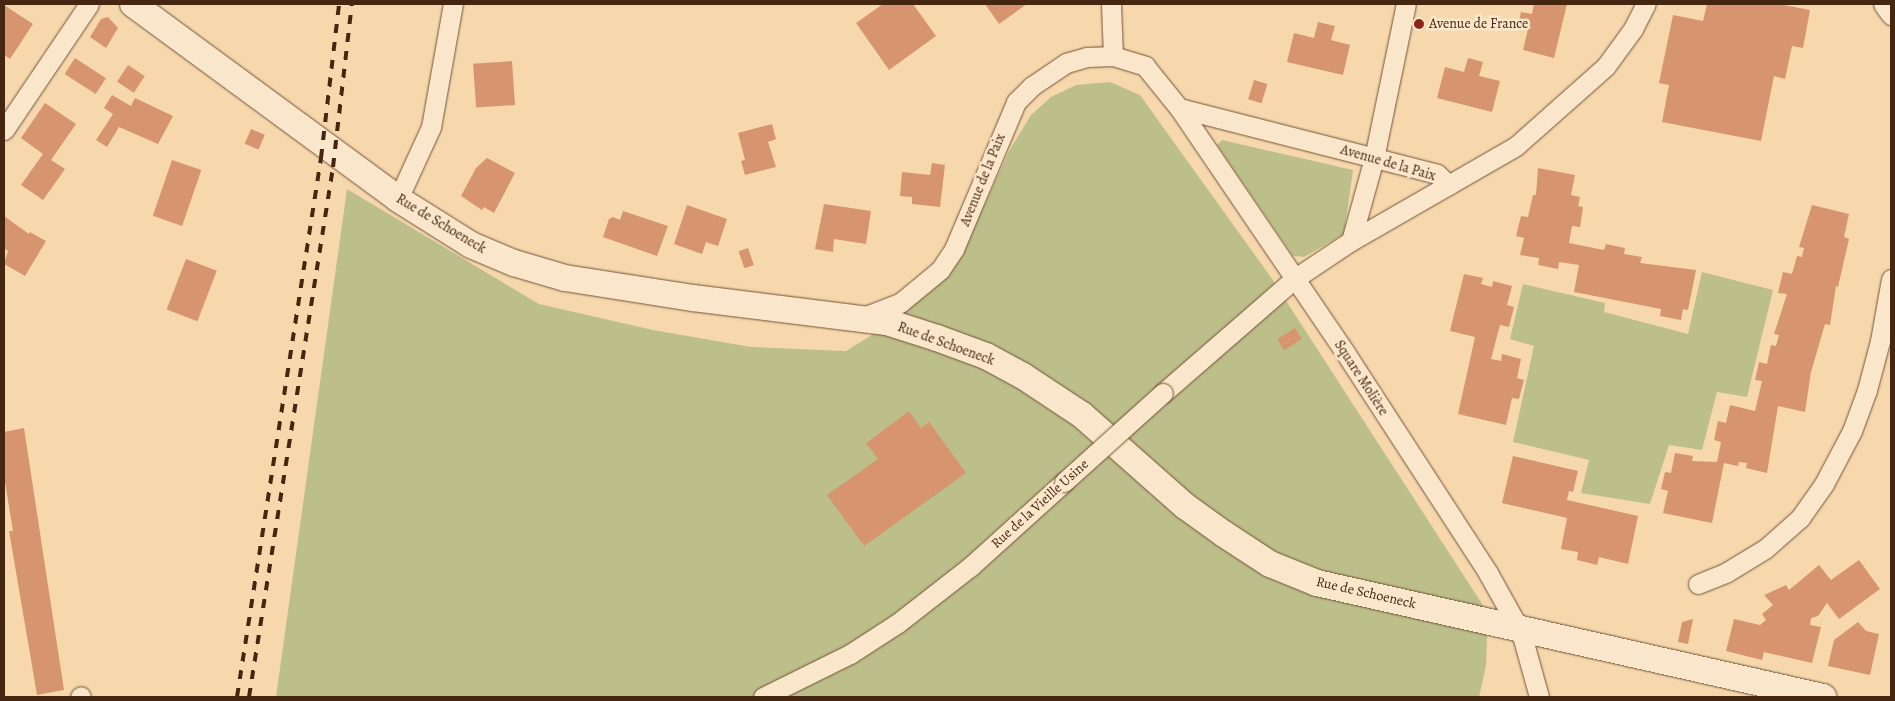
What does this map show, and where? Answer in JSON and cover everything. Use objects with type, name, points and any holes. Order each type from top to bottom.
[{"type":"main road","name":"Rue de Schoeneck","points":[[133,4],[398,199],[471,245],[514,263],[565,278],[694,298],[887,322],[937,338],[986,356],[1023,376],[1082,415],[1185,506],[1270,564],[1317,583],[1521,632],[1823,697]]},
{"type":"street","points":[[4,130],[89,4]]},
{"type":"street","points":[[398,199],[431,127],[453,4]]},
{"type":"street","points":[[1111,4],[1113,56]]},
{"type":"street","points":[[1351,241],[1374,158],[1406,4]]},
{"type":"street","points":[[1294,279],[1351,241],[1516,146],[1606,66],[1633,29],[1646,4]]},
{"type":"street","points":[[1883,4],[1891,15]]},
{"type":"street","name":"Avenue de la Paix","points":[[858,318],[900,303],[940,270],[954,249],[1016,102],[1048,73],[1066,63],[1086,57],[1113,56],[1145,66],[1179,108],[1294,279]]},
{"type":"street","name":"Avenue de la Paix","points":[[1179,108],[1437,174],[1449,185]]},
{"type":"street","name":"Rue de la Vieille Usine","points":[[764,697],[850,654],[898,623],[971,566],[1163,393],[1294,279]]},
{"type":"street","name":"Square Molière","points":[[1294,279],[1488,572],[1521,632],[1539,697]]},
{"type":"street","points":[[1698,584],[1727,572],[1765,549],[1800,518],[1824,484],[1852,431],[1866,390],[1880,341],[1891,284]]},
{"type":"green space","points":[[1110,82],[1140,95],[1270,276],[1488,613],[1486,666],[1479,697],[276,697],[347,189],[539,304],[653,330],[751,347],[846,351],[888,325],[909,304],[932,288],[962,254],[1009,151],[1031,115],[1051,97],[1076,85]]},
{"type":"green space","points":[[1222,140],[1353,170],[1344,234],[1304,257],[1293,256],[1217,145]]},
{"type":"green space","points":[[1702,272],[1773,290],[1747,397],[1717,392],[1702,450],[1669,445],[1650,504],[1581,493],[1589,460],[1513,442],[1534,346],[1510,339],[1523,284],[1605,303],[1604,312],[1688,334]]},
{"type":"building","points":[[883,4],[913,4],[936,36],[889,70],[856,23]]},
{"type":"building","points":[[985,4],[1027,4],[999,24]]},
{"type":"building","points":[[1534,4],[1567,4],[1554,58],[1523,50],[1528,29],[1518,26],[1521,12],[1532,14]]},
{"type":"building","points":[[1707,4],[1779,4],[1810,10],[1803,48],[1792,46],[1785,79],[1774,76],[1761,141],[1662,122],[1669,85],[1659,83],[1673,15],[1703,21]]},
{"type":"building","points":[[4,5],[33,24],[10,59],[4,55]]},
{"type":"building","points":[[108,17],[118,28],[106,48],[90,37],[101,19]]},
{"type":"building","points":[[1318,22],[1335,26],[1331,40],[1350,45],[1343,75],[1287,62],[1294,33],[1314,38]]},
{"type":"building","points":[[75,58],[106,78],[96,94],[65,74]]},
{"type":"building","points":[[1468,58],[1483,62],[1479,76],[1500,81],[1492,112],[1437,98],[1445,67],[1464,72]]},
{"type":"building","points":[[512,61],[515,105],[476,108],[473,64]]},
{"type":"building","points":[[128,65],[145,76],[134,93],[117,82]]},
{"type":"building","points":[[1254,80],[1267,84],[1262,103],[1248,99]]},
{"type":"building","points":[[112,95],[131,106],[135,98],[173,116],[158,144],[119,127],[107,147],[96,140],[113,114],[104,108]]},
{"type":"building","points":[[45,103],[76,124],[51,160],[65,169],[43,200],[21,185],[43,154],[21,138]]},
{"type":"building","points":[[772,124],[776,139],[768,142],[776,167],[745,175],[741,161],[745,160],[738,133]]},
{"type":"building","points":[[251,129],[265,135],[259,150],[245,144]]},
{"type":"building","points":[[487,158],[515,173],[494,213],[484,207],[482,210],[461,196],[476,168]]},
{"type":"building","points":[[172,160],[201,170],[182,226],[153,216]]},
{"type":"building","points":[[932,163],[945,165],[940,207],[912,204],[912,197],[900,196],[902,172],[930,175]]},
{"type":"building","points":[[1538,168],[1575,175],[1571,195],[1580,197],[1578,206],[1583,207],[1580,227],[1572,226],[1569,243],[1604,250],[1606,244],[1625,248],[1624,254],[1642,257],[1640,263],[1696,270],[1688,310],[1683,309],[1681,320],[1660,316],[1661,309],[1574,292],[1579,265],[1559,262],[1558,269],[1538,265],[1539,258],[1520,255],[1524,238],[1516,236],[1521,216],[1528,217],[1533,195],[1536,195]]},
{"type":"building","points":[[824,204],[871,211],[866,244],[834,239],[833,252],[815,249]]},
{"type":"building","points":[[687,205],[727,219],[718,246],[706,242],[702,254],[674,244]]},
{"type":"building","points":[[1812,205],[1849,214],[1844,237],[1849,239],[1838,287],[1836,286],[1830,325],[1825,324],[1811,372],[1805,412],[1778,406],[1767,473],[1746,468],[1747,463],[1739,462],[1738,466],[1724,463],[1712,523],[1663,513],[1668,491],[1661,489],[1665,472],[1671,473],[1675,453],[1693,456],[1692,461],[1717,462],[1721,442],[1714,440],[1718,421],[1726,423],[1730,405],[1755,411],[1762,381],[1755,380],[1759,362],[1767,364],[1771,345],[1776,346],[1779,335],[1774,334],[1787,294],[1778,293],[1783,272],[1792,274],[1797,256],[1802,257],[1804,248],[1799,247]]},
{"type":"building","points":[[623,211],[668,226],[657,256],[603,237],[609,219],[613,217],[620,220]]},
{"type":"building","points":[[4,216],[29,234],[30,232],[46,241],[25,276],[4,264],[8,251],[4,248]]},
{"type":"building","points":[[748,248],[754,265],[744,268],[739,251]]},
{"type":"building","points":[[186,259],[217,271],[197,321],[167,309]]},
{"type":"building","points":[[1464,274],[1483,278],[1481,284],[1492,287],[1493,281],[1512,286],[1507,305],[1514,307],[1509,327],[1500,325],[1491,359],[1501,361],[1502,354],[1521,359],[1517,378],[1524,380],[1519,399],[1512,398],[1506,425],[1458,414],[1475,337],[1450,331]]},
{"type":"building","points":[[1295,328],[1302,339],[1284,350],[1277,339]]},
{"type":"building","points":[[909,411],[921,428],[929,422],[966,473],[864,546],[827,495],[878,459],[866,443]]},
{"type":"building","points":[[24,428],[64,690],[37,695],[9,531],[13,531],[4,476],[4,432]]},
{"type":"building","points":[[1513,456],[1578,471],[1573,492],[1569,491],[1567,500],[1638,516],[1628,564],[1599,557],[1597,565],[1577,560],[1578,552],[1561,549],[1567,518],[1502,503]]},
{"type":"building","points":[[1859,560],[1880,589],[1839,619],[1827,603],[1818,616],[1811,618],[1810,625],[1821,627],[1812,663],[1764,652],[1762,660],[1726,651],[1734,619],[1760,625],[1766,620],[1762,614],[1773,605],[1764,595],[1786,585],[1789,590],[1819,565],[1831,580]]},
{"type":"building","points":[[1693,619],[1688,644],[1678,642],[1682,622]]},
{"type":"building","points":[[1858,622],[1866,631],[1879,634],[1870,675],[1828,666],[1834,640]]},
{"type":"railway","points":[[237,697],[321,158],[339,4]]},
{"type":"railway","points":[[249,697],[333,167],[352,4]]},
{"type":"place","name":"Avenue de France","points":[[1419,24]]}]
